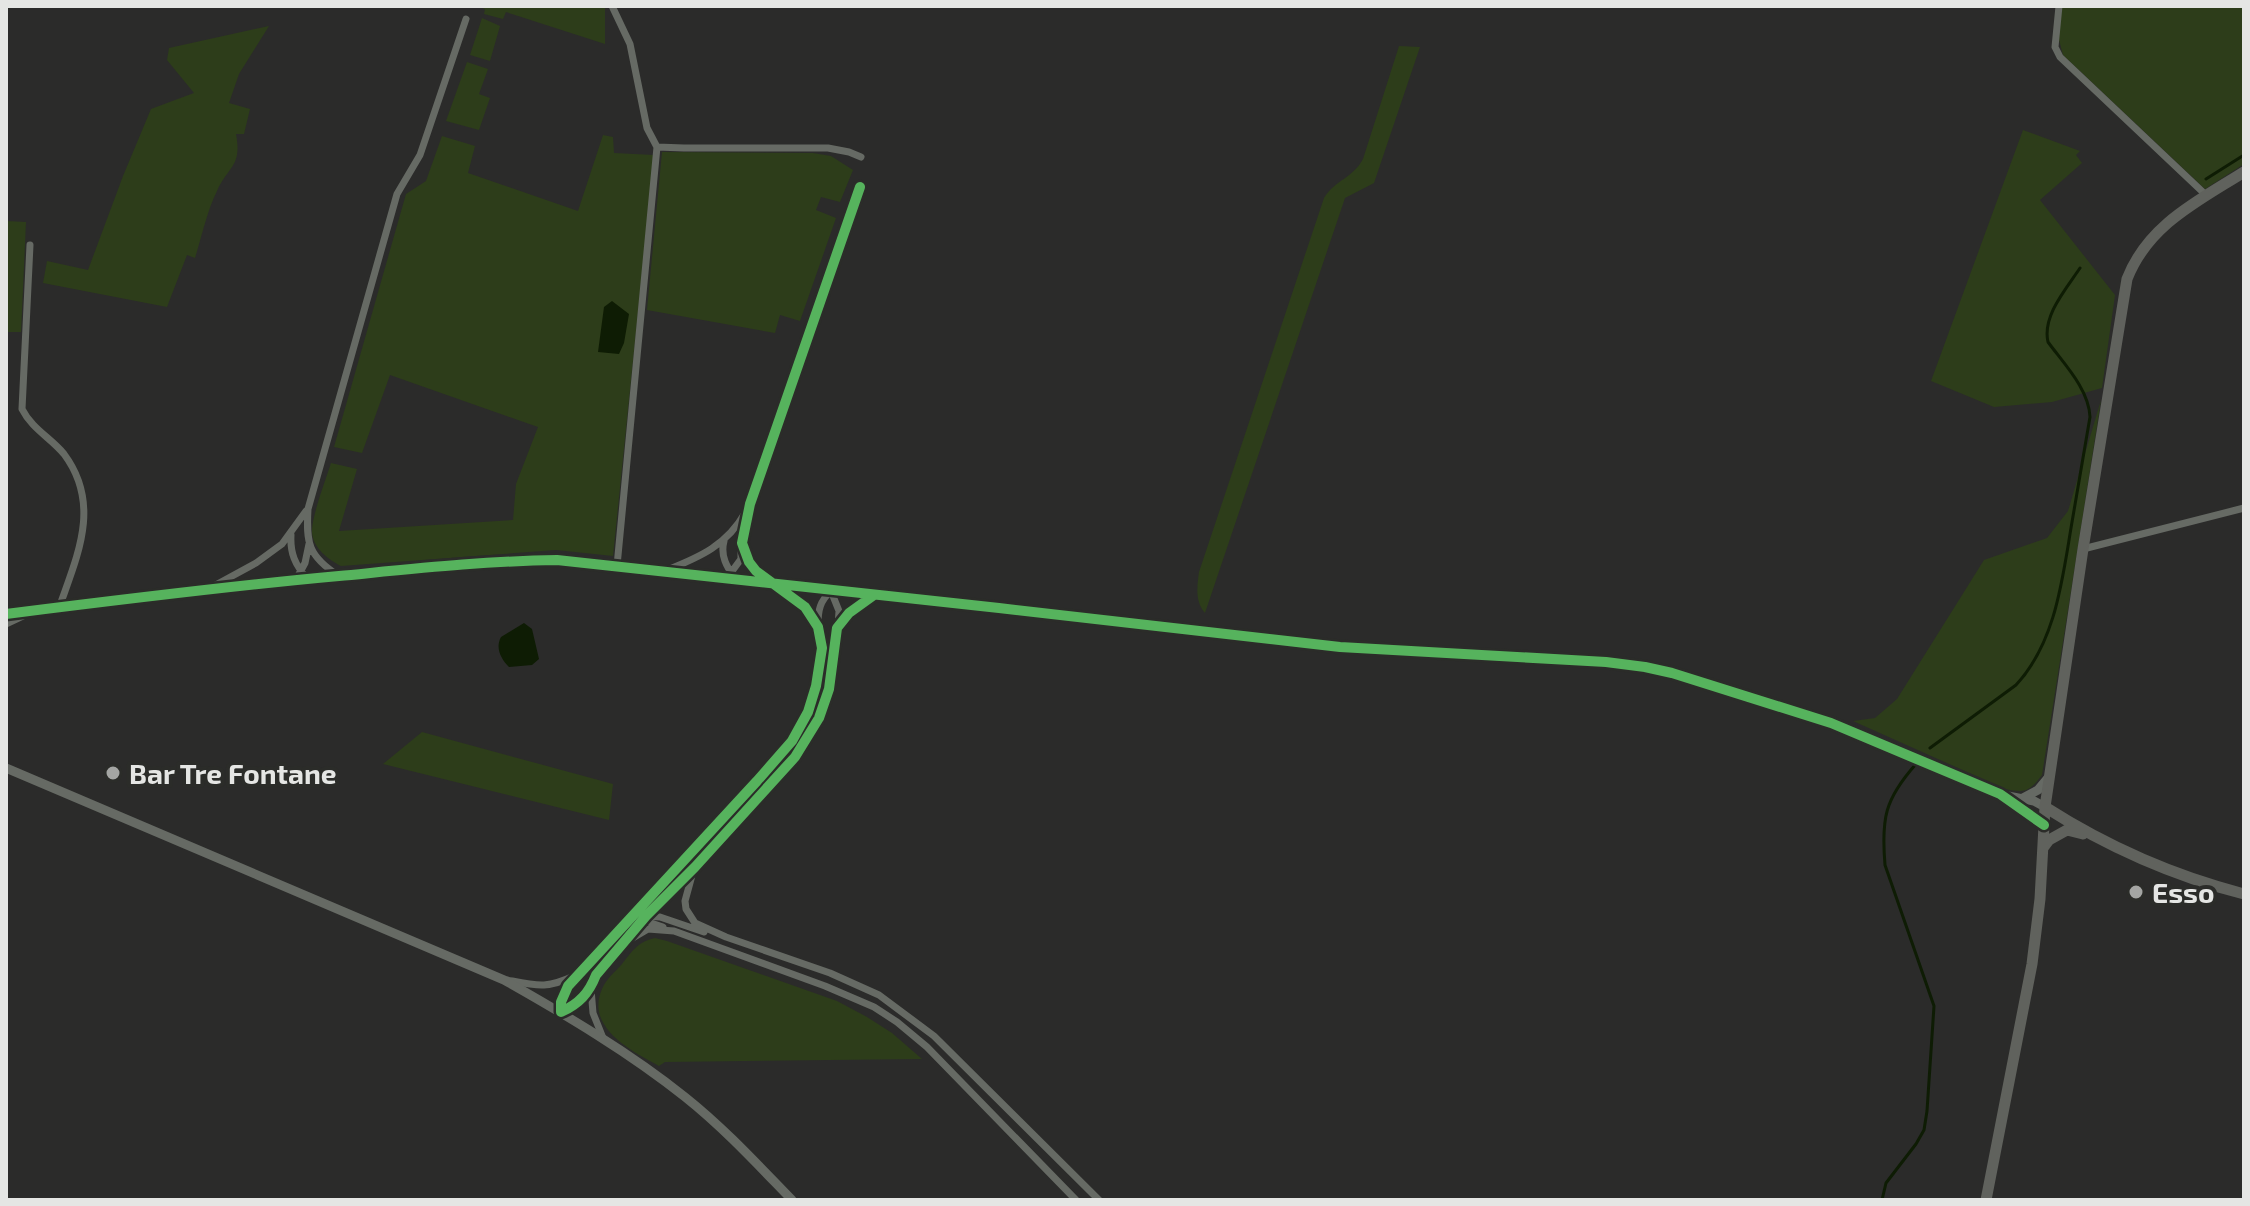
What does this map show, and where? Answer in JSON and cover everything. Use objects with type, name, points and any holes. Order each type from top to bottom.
[{"type":"main road","points":[[1986,1200],[2038,927],[2043,845],[2039,822],[2045,807],[2127,279],[2142,249],[2156,232],[2174,216],[2244,172]]},
{"type":"main road","points":[[2048,788],[2060,816]]},
{"type":"main road","points":[[2045,807],[2092,836],[2178,874],[2244,894]]},
{"type":"main road","points":[[2039,822],[2092,836]]},
{"type":"main road","points":[[2043,845],[2067,830]]},
{"type":"street","points":[[612,6],[630,44],[647,128],[657,147],[617,566]]},
{"type":"street","points":[[2059,6],[2055,47],[2060,57],[2207,196]]},
{"type":"street","points":[[301,576],[309,544],[308,509],[397,194],[420,155],[466,19]]},
{"type":"street","points":[[657,147],[828,148],[861,157]]},
{"type":"street","points":[[731,577],[741,559],[750,504],[860,187]]},
{"type":"street","points":[[30,245],[22,409],[37,429],[65,455],[80,486],[84,505],[84,532],[59,608]]},
{"type":"street","points":[[665,571],[695,559],[724,541],[750,504]]},
{"type":"street","points":[[2083,549],[2244,508]]},
{"type":"street","points":[[206,590],[256,563],[282,544],[308,509]]},
{"type":"street","points":[[291,533],[293,558],[301,576]]},
{"type":"street","points":[[724,541],[724,559],[731,577]]},
{"type":"street","points":[[742,543],[756,571],[805,607],[818,627]]},
{"type":"street","points":[[309,544],[320,562],[339,576]]},
{"type":"street","points":[[6,614],[301,576],[557,560],[1340,647],[1606,662],[1645,667],[1831,723],[2000,794],[2034,801],[2045,807]]},
{"type":"street","points":[[618,933],[792,741],[808,712],[816,686],[822,648],[818,611],[822,600],[831,591]]},
{"type":"street","points":[[561,1012],[581,1001],[596,975],[646,916],[695,867],[809,738],[829,689],[839,611],[831,591]]},
{"type":"street","points":[[837,628],[849,613],[874,595]]},
{"type":"street","points":[[6,623],[30,611]]},
{"type":"street","points":[[6,768],[504,980],[561,1012],[685,1097],[743,1149],[792,1200]]},
{"type":"street","points":[[2022,798],[2038,790],[2050,775]]},
{"type":"street","points":[[2000,794],[2039,822]]},
{"type":"street","points":[[695,867],[687,891],[686,909],[695,923],[726,937]]},
{"type":"street","points":[[662,885],[646,906],[646,916],[651,923],[874,1007],[927,1047],[1076,1200]]},
{"type":"street","points":[[561,1012],[564,992],[581,972],[633,920],[646,916],[660,917],[726,937],[830,973],[879,995],[934,1036],[1099,1200]]},
{"type":"street","points":[[623,945],[648,929],[674,931]]},
{"type":"street","points":[[504,980],[547,986],[581,972]]},
{"type":"street","points":[[591,987],[593,1013],[604,1040]]},
{"type":"shaded area","points":[[476,6],[605,6],[605,44],[506,12],[503,19],[484,14],[485,9]]},
{"type":"shaded area","points":[[2061,6],[2244,6],[2244,164],[2205,189],[2063,55],[2058,36]]},
{"type":"shaded area","points":[[482,18],[500,26],[490,61],[470,55]]},
{"type":"shaded area","points":[[269,26],[239,74],[229,103],[250,109],[244,134],[236,134],[236,160],[213,199],[195,258],[187,255],[167,307],[43,283],[47,261],[88,270],[151,109],[194,93],[167,60],[169,48]]},
{"type":"shaded area","points":[[1399,46],[1420,47],[1374,183],[1345,198],[1205,613],[1198,599],[1199,572],[1324,198],[1363,159]]},
{"type":"shaded area","points":[[467,62],[488,69],[479,94],[490,98],[479,130],[446,121]]},
{"type":"shaded area","points":[[2023,130],[2080,151],[2076,155],[2082,163],[2040,200],[2115,295],[2102,388],[2052,402],[1994,407],[1931,381]]},
{"type":"shaded area","points":[[603,135],[613,137],[614,153],[654,155],[613,556],[556,550],[341,566],[336,563],[319,549],[312,533],[316,508],[331,463],[357,469],[339,531],[513,520],[516,484],[538,427],[390,375],[362,453],[334,447],[406,194],[426,181],[442,136],[475,146],[468,173],[578,211]]},
{"type":"shaded area","points":[[662,152],[813,153],[831,156],[853,170],[840,202],[821,197],[816,210],[836,218],[800,321],[780,315],[775,333],[647,310]]},
{"type":"shaded area","points":[[6,221],[26,222],[21,332],[6,332]]},
{"type":"shaded area","points":[[612,301],[629,314],[619,354],[598,352],[604,307]]},
{"type":"shaded area","points":[[2101,400],[2042,775],[2026,790],[2005,789],[1853,721],[1875,718],[1897,699],[1984,560],[2047,538],[2068,511]]},
{"type":"shaded area","points":[[524,623],[532,629],[539,659],[532,665],[509,667],[500,653],[499,641]]},
{"type":"shaded area","points":[[422,732],[613,784],[609,820],[383,764]]},
{"type":"shaded area","points":[[655,938],[837,1001],[892,1033],[922,1059],[665,1062],[659,1066],[636,1053],[605,1027],[598,1003],[606,982],[636,947]]},
{"type":"waterway","points":[[2206,179],[2244,155]]},
{"type":"waterway","points":[[1930,748],[2016,685],[2040,650],[2055,611],[2090,417],[2080,387],[2048,342],[2047,332],[2056,303],[2080,268]]},
{"type":"waterway","points":[[1882,1200],[1886,1183],[1924,1130],[1927,1111],[1934,1006],[1885,865],[1884,849],[1887,810],[1898,788],[1916,764]]},
{"type":"cycle path","points":[[860,187],[750,504],[742,543],[756,571],[805,607],[818,627],[822,648],[808,712],[792,741],[757,781],[568,986],[561,1002],[561,1012],[583,997],[596,975],[646,916],[795,757],[819,718],[829,689],[837,628],[849,613],[874,595]]},
{"type":"cycle path","points":[[6,614],[297,580],[557,560],[1340,647],[1606,662],[1672,673],[1831,723],[2000,794],[2044,825]]},
{"type":"place","name":"Bar Tre Fontane","points":[[113,773]]},
{"type":"place","name":"Esso","points":[[2136,892]]}]
